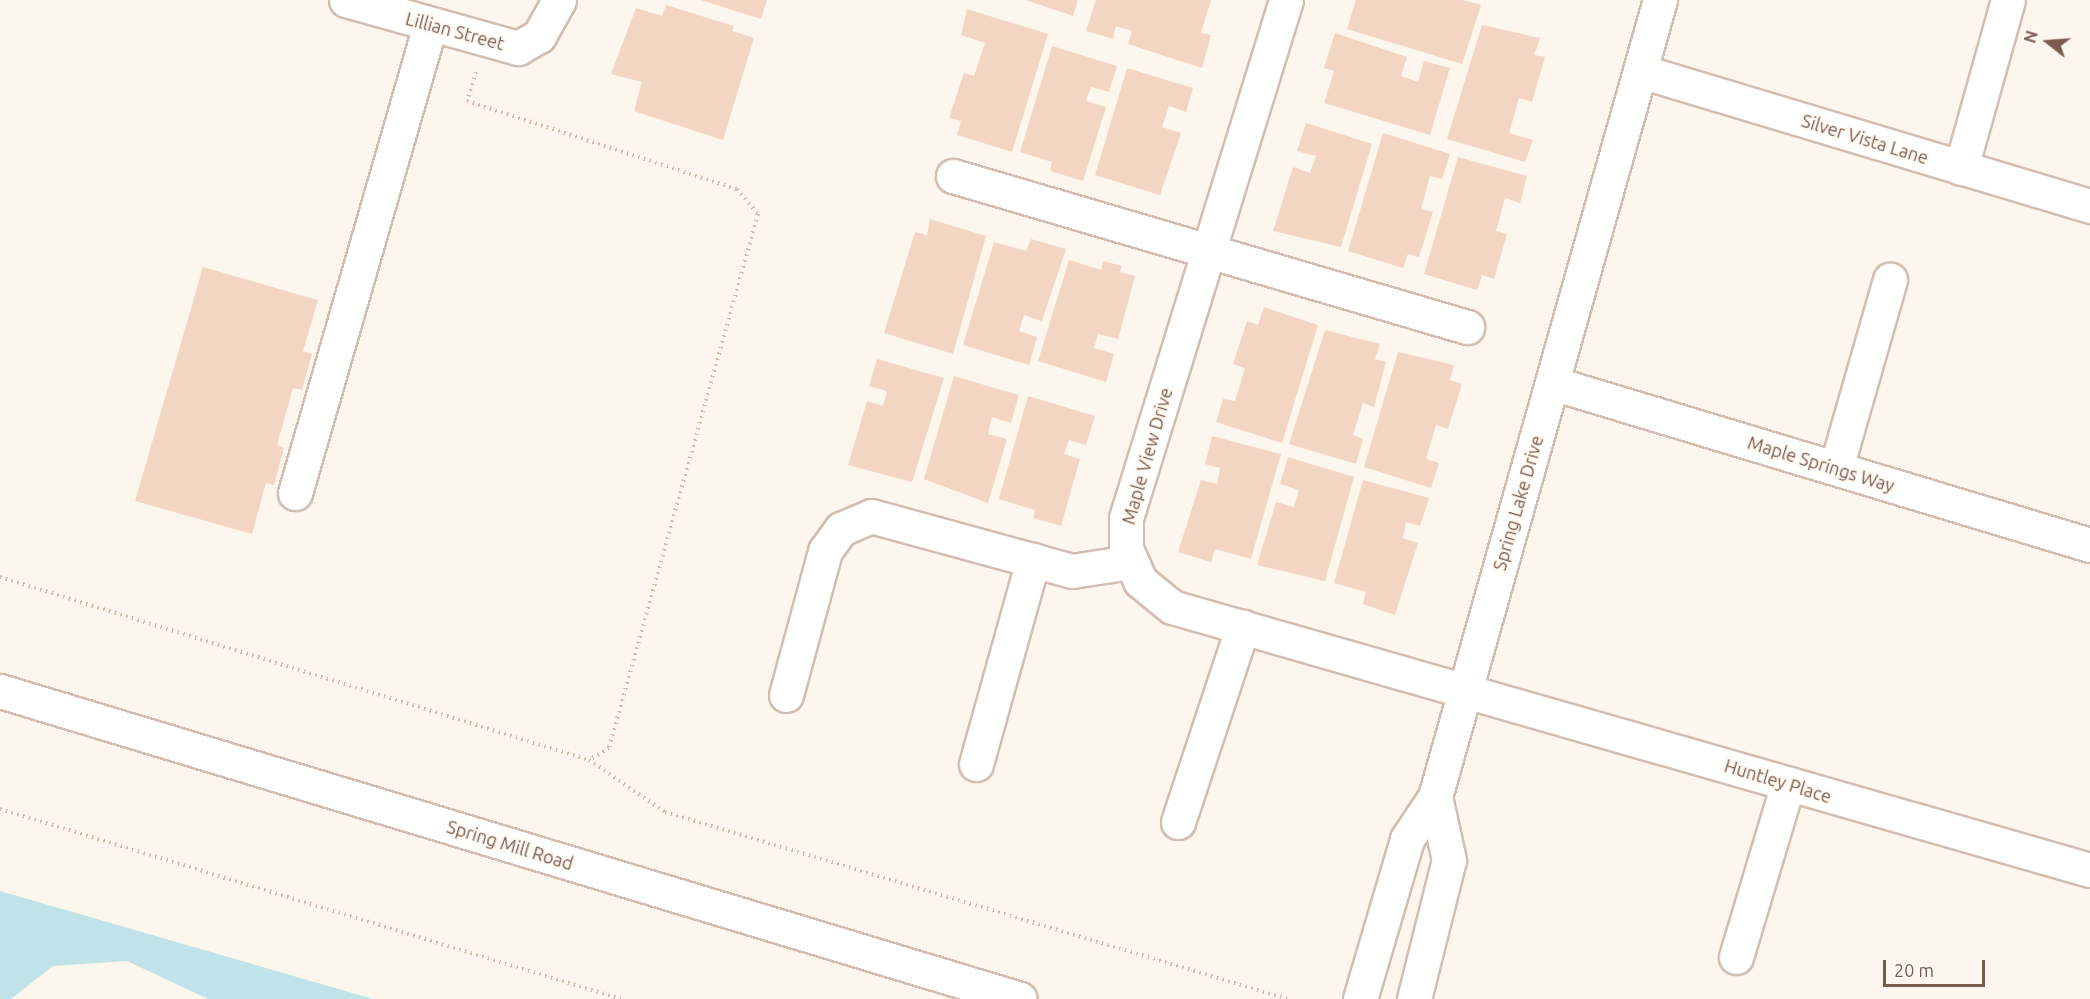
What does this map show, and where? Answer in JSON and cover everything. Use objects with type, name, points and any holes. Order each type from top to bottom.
[{"type":"street","name":"Lillian Street","points":[[346,0],[486,43],[529,44],[559,0]]},
{"type":"street","name":"Maple View Drive","points":[[1286,0],[1126,518],[1131,562],[1140,582],[1172,607],[1466,687]]},
{"type":"street","name":"Spring Lake Drive","points":[[1360,999],[1407,839],[1435,797],[1660,0]]},
{"type":"street","points":[[1961,168],[2008,0]]},
{"type":"street","points":[[295,493],[430,26]]},
{"type":"street","name":"Silver Vista Lane","points":[[1640,71],[2090,206]]},
{"type":"street","points":[[953,176],[1467,327]]},
{"type":"street","points":[[1836,468],[1890,280]]},
{"type":"street","name":"Maple Springs Way","points":[[1552,383],[2090,545]]},
{"type":"street","points":[[786,695],[825,551],[841,530],[871,516],[1072,570],[1131,562]]},
{"type":"street","points":[[976,764],[1033,560]]},
{"type":"street","points":[[1178,822],[1243,626]]},
{"type":"street","name":"Huntley Place","points":[[1466,687],[1788,784],[2090,870]]},
{"type":"street","name":"Spring Mill Road","points":[[0,691],[938,987],[1020,999]]},
{"type":"street","points":[[1736,957],[1788,784]]},
{"type":"street","points":[[1414,999],[1449,861],[1435,797]]},
{"type":"path","points":[[486,43],[467,101],[737,189],[758,214],[609,748],[589,760]]},
{"type":"path","points":[[0,577],[589,760],[665,812],[1288,999]]},
{"type":"path","points":[[0,809],[621,999]]},
{"type":"water","points":[[0,891],[373,999],[208,999],[127,961],[53,966],[11,999],[0,999]]},
{"type":"building","points":[[701,0],[767,0],[761,19]]},
{"type":"building","points":[[1025,0],[1078,0],[1073,16]]},
{"type":"building","points":[[1096,0],[1211,0],[1201,33],[1211,35],[1202,68],[1128,44],[1132,31],[1116,26],[1113,39],[1086,31]]},
{"type":"building","points":[[1356,0],[1463,0],[1481,5],[1462,64],[1347,29]]},
{"type":"building","points":[[666,5],[734,26],[732,31],[754,38],[723,140],[634,111],[642,82],[611,74],[636,8],[662,16]]},
{"type":"building","points":[[967,9],[1048,34],[1012,152],[957,135],[961,121],[949,118],[964,73],[974,76],[985,43],[961,35]]},
{"type":"building","points":[[1482,25],[1540,38],[1534,55],[1545,57],[1532,102],[1519,98],[1509,133],[1533,140],[1525,162],[1447,139]]},
{"type":"building","points":[[1335,33],[1407,57],[1401,76],[1418,82],[1424,61],[1450,68],[1430,135],[1324,103],[1334,71],[1324,68]]},
{"type":"building","points":[[1052,46],[1117,66],[1109,92],[1091,87],[1086,101],[1106,107],[1083,181],[1050,171],[1052,162],[1020,152]]},
{"type":"building","points":[[1127,68],[1193,88],[1186,112],[1169,106],[1162,127],[1181,133],[1160,195],[1095,175]]},
{"type":"building","points":[[1306,123],[1372,144],[1341,247],[1273,231],[1293,167],[1310,173],[1316,156],[1297,151]]},
{"type":"building","points":[[1383,133],[1450,154],[1442,179],[1430,176],[1421,209],[1433,212],[1419,257],[1408,254],[1403,268],[1348,251]]},
{"type":"building","points":[[1458,157],[1527,176],[1520,203],[1505,198],[1496,231],[1507,234],[1494,279],[1482,275],[1477,290],[1424,274]]},
{"type":"building","points":[[930,219],[986,236],[953,354],[884,333],[915,232],[927,235]]},
{"type":"building","points":[[1031,239],[1066,249],[1042,321],[1024,315],[1019,331],[1037,337],[1029,365],[963,345],[994,242],[1026,251]]},
{"type":"building","points":[[1069,260],[1101,270],[1103,261],[1122,266],[1120,272],[1135,276],[1118,339],[1098,334],[1094,348],[1114,354],[1106,382],[1038,361]]},
{"type":"building","points":[[203,267],[318,300],[303,351],[312,354],[302,390],[293,388],[277,445],[284,448],[274,485],[266,483],[252,534],[135,501]]},
{"type":"building","points":[[1264,307],[1318,325],[1282,443],[1216,422],[1223,399],[1235,401],[1245,368],[1233,364],[1247,321],[1258,325]]},
{"type":"building","points":[[1325,330],[1380,344],[1375,359],[1386,362],[1374,407],[1363,403],[1353,435],[1363,439],[1356,464],[1289,444]]},
{"type":"building","points":[[1398,352],[1454,365],[1450,380],[1462,384],[1448,429],[1436,425],[1426,459],[1439,463],[1431,488],[1364,467]]},
{"type":"building","points":[[877,359],[944,378],[912,482],[848,465],[867,401],[883,406],[887,391],[869,386]]},
{"type":"building","points":[[954,376],[1019,395],[1011,423],[992,417],[988,434],[1007,439],[988,503],[924,479]]},
{"type":"building","points":[[1028,396],[1095,416],[1086,445],[1069,440],[1064,454],[1080,459],[1061,526],[1033,518],[1035,510],[999,499]]},
{"type":"building","points":[[1212,436],[1281,454],[1251,559],[1215,549],[1211,562],[1178,552],[1201,480],[1217,484],[1220,468],[1205,464]]},
{"type":"building","points":[[1288,457],[1354,477],[1325,581],[1257,565],[1276,502],[1294,507],[1299,490],[1280,484]]},
{"type":"building","points":[[1363,480],[1429,498],[1420,526],[1406,522],[1403,538],[1418,543],[1395,615],[1363,604],[1366,592],[1334,583]]}]
